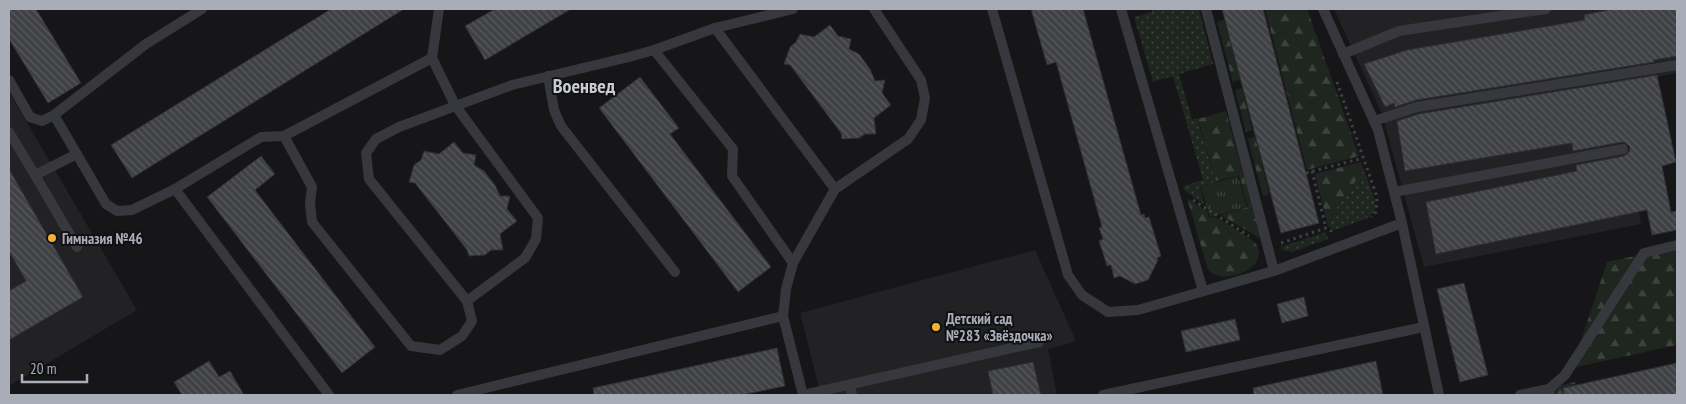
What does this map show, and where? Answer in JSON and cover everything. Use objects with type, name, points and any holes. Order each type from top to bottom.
[{"type":"lane","points":[[9,80],[30,117],[42,121],[54,115],[146,44],[202,9]]},
{"type":"lane","points":[[439,9],[432,58],[455,106],[538,218],[536,239],[525,258],[467,301]]},
{"type":"lane","points":[[284,136],[312,187],[310,203],[312,222],[411,346],[440,350],[462,336],[472,321],[467,301],[369,179],[366,153],[376,139],[399,126],[512,85],[654,50],[715,28],[792,9]]},
{"type":"lane","points":[[874,9],[921,80],[925,98],[921,120],[908,139],[835,189],[794,263],[786,289],[783,316],[803,395],[851,390],[1039,342]]},
{"type":"lane","points":[[992,9],[1068,275],[1082,295],[1108,312],[1138,310],[1274,271],[1402,223]]},
{"type":"lane","points":[[1121,9],[1203,291]]},
{"type":"lane","points":[[1206,9],[1274,271]]},
{"type":"lane","points":[[1323,9],[1378,130],[1402,223],[1439,395]]},
{"type":"lane","points":[[1343,54],[1399,30],[1546,9]]},
{"type":"lane","points":[[715,28],[835,189]]},
{"type":"lane","points":[[654,50],[733,149],[732,176],[794,263]]},
{"type":"lane","points":[[54,115],[106,204],[117,211],[132,210],[175,189],[261,137],[284,136],[432,58]]},
{"type":"lane","points":[[1374,121],[1417,107],[1677,65]]},
{"type":"lane","points":[[548,76],[554,110],[561,126],[675,272]]},
{"type":"lane","points":[[9,132],[77,247]]},
{"type":"lane","points":[[1394,192],[1623,149]]},
{"type":"lane","points":[[35,175],[77,154]]},
{"type":"lane","points":[[175,189],[329,395]]},
{"type":"lane","points":[[1520,395],[1550,392],[1564,375],[1644,253],[1677,245]]},
{"type":"lane","points":[[457,395],[783,316]]},
{"type":"lane","points":[[1103,395],[1424,327]]},
{"type":"path","points":[[1336,79],[1377,197],[1376,212],[1367,221]]},
{"type":"path","points":[[1306,173],[1363,158]]},
{"type":"path","points":[[1312,171],[1326,228]]},
{"type":"path","points":[[1174,187],[1268,248],[1326,228],[1334,232],[1342,230]]},
{"type":"shaded area","points":[[1334,9],[1677,9],[1677,73],[1617,85],[1641,224],[1424,267],[1382,114]]},
{"type":"shaded area","name":"Гимназия №46","points":[[9,92],[137,310],[9,386]]},
{"type":"shaded area","name":"Детский сад №283 «Звёздочка»","points":[[1035,250],[1076,341],[1048,349],[1057,395],[821,395],[800,313]]},
{"type":"green space","points":[[1152,9],[1199,9],[1213,64],[1179,74],[1192,119],[1197,118],[1216,182],[1200,187],[1204,204],[1185,191],[1183,186],[1203,180],[1173,76],[1153,82],[1134,17],[1152,12]]},
{"type":"green space","points":[[1265,9],[1307,9],[1359,156],[1307,170]]},
{"type":"green space","points":[[1224,20],[1240,80],[1233,82],[1217,22]]},
{"type":"green space","points":[[1242,88],[1252,130],[1246,132],[1235,90]]},
{"type":"green space","points":[[1226,111],[1261,239],[1221,215],[1248,207],[1239,175],[1216,181],[1198,119]]},
{"type":"green space","points":[[1255,137],[1269,194],[1263,196],[1248,139]]},
{"type":"green space","points":[[1361,162],[1364,170],[1338,205],[1328,226],[1315,174]]},
{"type":"green space","points":[[1364,170],[1375,201],[1375,211],[1366,219],[1334,230],[1328,226],[1338,205]]},
{"type":"green space","points":[[1238,176],[1247,207],[1210,217],[1201,187]]},
{"type":"green space","points":[[1187,198],[1207,211],[1209,218],[1215,217],[1255,243],[1259,251],[1258,259],[1253,266],[1245,272],[1225,276],[1216,275],[1208,270]]},
{"type":"green space","points":[[1326,232],[1328,239],[1292,252],[1284,251],[1280,247]]},
{"type":"green space","points":[[1677,247],[1677,345],[1572,368],[1607,262]]},
{"type":"green space","points":[[1575,382],[1578,395],[1556,395],[1554,389],[1558,386]]},
{"type":"building","points":[[9,9],[36,9],[81,83],[48,103],[9,39]]},
{"type":"building","points":[[331,9],[404,9],[132,178],[111,145]]},
{"type":"building","points":[[495,9],[571,9],[485,60],[465,26]]},
{"type":"building","points":[[1031,9],[1083,9],[1141,215],[1144,214],[1145,218],[1149,217],[1161,256],[1157,258],[1158,260],[1148,280],[1135,284],[1120,276],[1114,278],[1111,265],[1107,266],[1099,241],[1103,239],[1099,228],[1102,227],[1056,62],[1047,65]]},
{"type":"building","points":[[1222,9],[1263,9],[1319,223],[1281,233]]},
{"type":"building","points":[[1613,9],[1677,9],[1677,56],[1654,60],[1654,62],[1416,100],[1395,107],[1394,103],[1385,107],[1364,64],[1407,50],[1585,20],[1584,15]]},
{"type":"building","points":[[830,25],[838,36],[851,39],[849,49],[859,54],[870,69],[875,81],[885,80],[882,93],[891,105],[874,118],[876,134],[865,134],[859,138],[842,139],[841,133],[790,65],[784,64],[790,47],[796,42],[800,34],[814,37]]},
{"type":"building","points":[[1657,75],[1676,162],[1662,166],[1671,212],[1677,211],[1677,230],[1652,235],[1647,210],[1436,254],[1426,202],[1577,171],[1576,165],[1624,156],[1629,152],[1630,147],[1622,142],[1573,151],[1572,143],[1405,171],[1397,121],[1419,114]]},
{"type":"building","points":[[640,77],[679,128],[670,134],[771,267],[738,292],[599,108]]},
{"type":"building","points":[[454,142],[463,153],[476,155],[474,165],[484,171],[495,185],[500,196],[510,196],[507,209],[517,221],[500,234],[503,250],[491,250],[485,255],[469,256],[467,250],[415,183],[409,182],[414,165],[421,160],[424,151],[439,154]]},
{"type":"building","points":[[261,156],[275,174],[255,190],[375,347],[342,373],[207,197]]},
{"type":"building","points":[[9,169],[83,297],[9,340],[9,291],[26,281],[9,251]]},
{"type":"building","points":[[1464,283],[1488,375],[1460,382],[1437,289]]},
{"type":"building","points":[[1304,297],[1308,316],[1282,323],[1277,304]]},
{"type":"building","points":[[1235,319],[1240,340],[1186,352],[1181,331]]},
{"type":"building","points":[[777,348],[785,386],[742,395],[594,395],[593,388]]},
{"type":"building","points":[[209,361],[219,377],[230,371],[244,395],[182,395],[174,382]]},
{"type":"building","points":[[1376,361],[1383,395],[1254,395],[1253,388]]},
{"type":"building","points":[[1033,362],[1041,395],[993,395],[988,371]]},
{"type":"building","points":[[1677,363],[1677,395],[1564,395],[1563,388]]},
{"type":"place","name":"Гимназия №46","points":[[52,238]]},
{"type":"place","name":"Детский сад №283 «Звёздочка»","points":[[936,327]]},
{"type":"district","name":"Военвед","points":[[584,86]]}]
